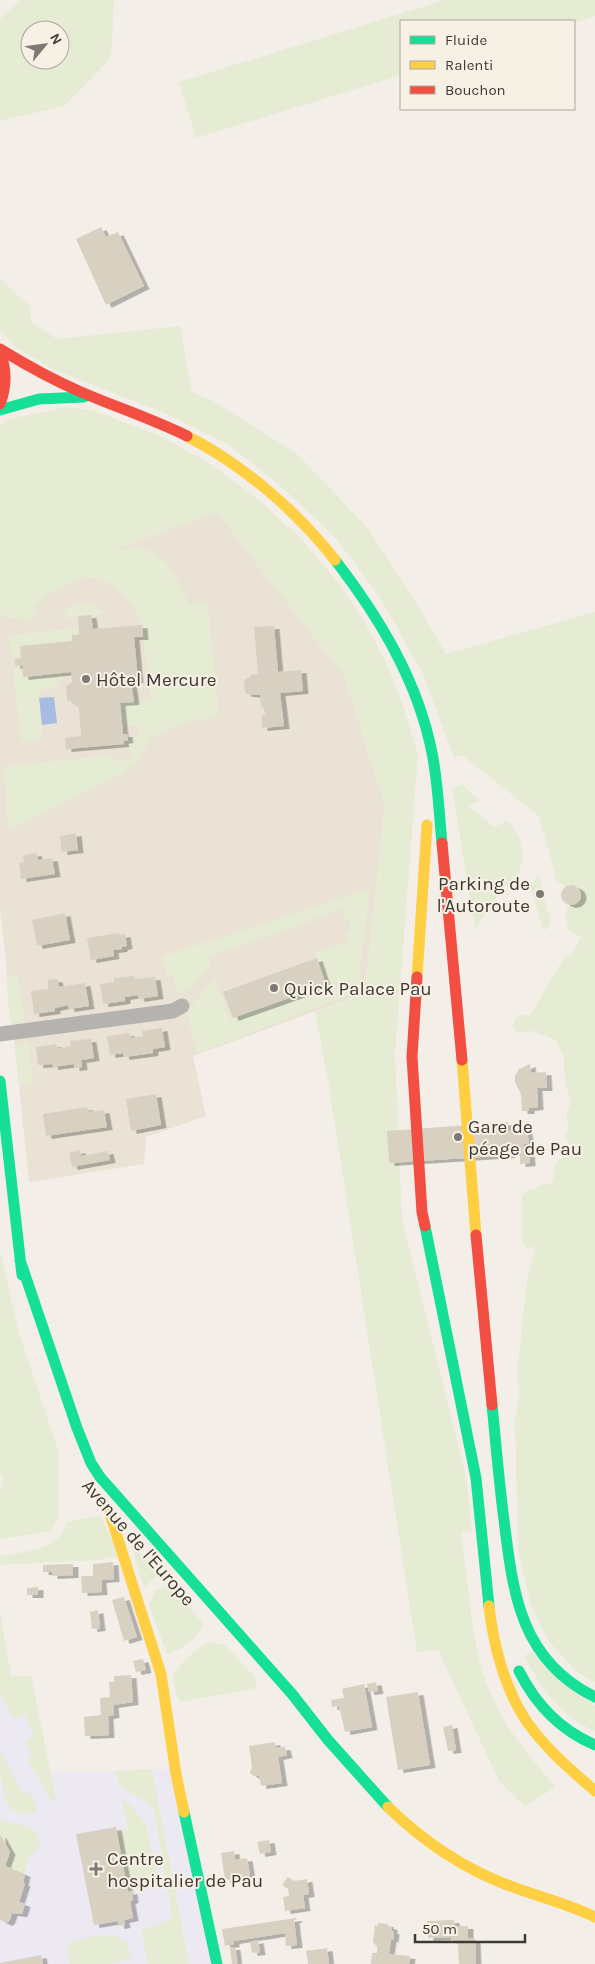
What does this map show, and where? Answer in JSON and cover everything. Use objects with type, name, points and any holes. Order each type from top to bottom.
[{"type":"main road","points":[[0,350],[40,373],[93,397],[161,423],[206,447],[255,481],[310,530],[345,571],[389,639],[420,709],[432,754],[458,989],[473,1209],[501,1500],[512,1588],[522,1621],[542,1654],[583,1692],[595,1697]]},
{"type":"main road","points":[[0,350],[5,373],[5,386],[0,404]]},
{"type":"main road","points":[[0,410],[39,398],[93,397]]},
{"type":"main road","points":[[432,754],[412,1057],[422,1212],[476,1478],[481,1508],[488,1595],[504,1678],[527,1722],[561,1761],[595,1791]]},
{"type":"main road","name":"Avenue de l'Europe","points":[[0,1081],[20,1260],[31,1327]]},
{"type":"main road","name":"Avenue de l'Europe","points":[[20,1260],[77,1428],[91,1462],[100,1477],[292,1694],[313,1725]]},
{"type":"main road","points":[[496,1546],[494,1528],[501,1500]]},
{"type":"main road","name":"Avenue de l'Europe","points":[[128,1532],[105,1507],[161,1674],[176,1774],[217,1964]]},
{"type":"main road","points":[[481,1508],[494,1528]]},
{"type":"main road","points":[[517,1664],[520,1674],[533,1695],[548,1714],[570,1733],[595,1745]]},
{"type":"main road","name":"Avenue de l'Europe","points":[[274,1691],[313,1725],[402,1822],[435,1848],[493,1880],[565,1904],[595,1917]]},
{"type":"street","points":[[0,1034],[172,1010],[182,1006]]},
{"type":"shaded area","points":[[217,512],[345,677],[385,806],[365,993],[193,1056],[206,1116],[146,1137],[144,1164],[29,1182],[0,907],[0,590]]},
{"type":"shaded area","name":"Centre hospitalier de Pau","points":[[0,1611],[11,1676],[31,1676],[51,1773],[173,1769],[212,1964],[0,1964]]},
{"type":"green space","points":[[20,0],[114,0],[111,58],[64,106],[0,121],[0,19]]},
{"type":"green space","points":[[445,0],[595,0],[595,16],[575,23],[575,20],[400,20],[400,75],[196,138],[179,82]]},
{"type":"green space","points":[[0,279],[30,306],[31,322],[57,339],[180,326],[192,392],[213,401],[296,453],[331,489],[369,530],[407,588],[446,654],[595,612],[595,1682],[576,1671],[549,1642],[530,1603],[518,1550],[515,1421],[520,1392],[517,1373],[527,1280],[536,1247],[526,1248],[522,1241],[522,1197],[524,1193],[532,1191],[543,1184],[548,1185],[553,1181],[556,1163],[569,1153],[568,1141],[565,1136],[569,1129],[566,1117],[571,1100],[565,1083],[564,1060],[559,1046],[554,1039],[532,1031],[518,1033],[513,1028],[513,1024],[517,1017],[530,1015],[565,956],[571,955],[581,937],[569,931],[565,913],[570,905],[578,902],[580,892],[573,885],[565,886],[557,882],[539,816],[462,755],[454,758],[423,674],[381,599],[336,538],[277,483],[227,444],[162,412],[52,369],[17,348],[0,330]]},
{"type":"green space","points":[[66,407],[94,411],[159,435],[209,463],[258,499],[303,541],[337,581],[364,621],[385,660],[402,702],[418,754],[395,1054],[402,1221],[466,1477],[472,1531],[461,1532],[473,1628],[481,1665],[492,1697],[507,1725],[556,1787],[525,1806],[499,1781],[438,1650],[417,1652],[328,1080],[315,1012],[365,993],[385,806],[345,677],[217,512],[114,549],[138,548],[156,554],[176,577],[189,604],[207,601],[219,714],[199,722],[198,718],[152,737],[137,763],[120,775],[8,831],[4,766],[106,756],[120,762],[130,759],[132,753],[123,741],[139,736],[139,725],[122,726],[120,703],[152,699],[142,626],[131,604],[112,584],[100,579],[76,580],[43,599],[33,608],[38,610],[31,619],[7,618],[0,615],[0,426],[8,419]]},
{"type":"green space","points":[[82,602],[93,604],[104,614],[60,618],[69,607]]},
{"type":"green space","points":[[79,628],[79,634],[72,635],[72,641],[21,658],[12,659],[9,635]]},
{"type":"green space","points":[[22,668],[23,677],[71,672],[58,683],[58,687],[39,690],[42,739],[21,742],[13,669]]},
{"type":"green space","points":[[462,784],[480,801],[469,806],[494,827],[507,821],[514,829],[519,837],[523,854],[522,863],[515,881],[509,889],[505,885],[475,930],[452,789]]},
{"type":"green space","points":[[538,874],[551,923],[544,931],[530,886]]},
{"type":"green space","points":[[370,888],[357,992],[197,1053],[187,1011],[215,978],[230,1020],[326,985],[315,953],[349,941],[346,933],[352,930],[348,919],[346,919],[342,909],[208,957],[211,965],[190,990],[178,993],[173,974],[167,975],[161,957]]},
{"type":"green space","points":[[18,976],[25,1025],[10,1022],[6,978]]},
{"type":"green space","points":[[28,1041],[33,1084],[19,1086],[16,1048]]},
{"type":"green space","points":[[0,1251],[19,1333],[59,1452],[58,1518],[51,1531],[0,1539],[0,1491],[3,1480],[0,1471]]},
{"type":"green space","points":[[100,1515],[120,1556],[98,1560],[0,1565],[0,1556],[40,1548],[54,1541],[60,1536],[67,1522]]},
{"type":"green space","points":[[130,1542],[159,1574],[144,1588]]},
{"type":"green space","points":[[169,1584],[204,1624],[189,1642],[169,1654],[166,1652],[149,1604],[155,1591]]},
{"type":"green space","points":[[0,1611],[11,1676],[31,1676],[56,1800],[52,1802],[27,1759],[32,1756],[26,1741],[34,1734],[24,1714],[13,1719],[0,1694]]},
{"type":"green space","points":[[210,1642],[224,1644],[255,1677],[256,1688],[181,1702],[173,1682],[174,1674],[188,1658]]},
{"type":"green space","points":[[531,1652],[595,1706],[595,1731],[572,1718],[553,1700],[537,1679],[524,1656]]},
{"type":"green space","points":[[0,1750],[22,1792],[30,1793],[37,1808],[36,1812],[26,1814],[16,1812],[7,1802],[2,1785]]},
{"type":"green space","points":[[152,1769],[189,1964],[148,1964],[141,1930],[167,1921],[172,1916],[154,1810],[147,1802],[121,1787],[114,1771]]},
{"type":"green space","points":[[122,1800],[132,1806],[146,1824],[159,1884],[128,1892],[116,1831],[128,1829]]},
{"type":"green space","points":[[0,1821],[26,1826],[37,1833],[40,1839],[36,1851],[29,1858],[25,1874],[5,1866],[10,1852],[0,1834]]},
{"type":"green space","points":[[107,1935],[115,1936],[127,1942],[132,1958],[110,1964],[70,1964],[67,1949],[70,1945],[79,1939]]},
{"type":"water","points":[[54,697],[57,723],[42,725],[39,698]]},
{"type":"building","points":[[101,227],[106,237],[118,232],[144,286],[106,305],[76,239]]},
{"type":"building","points":[[91,615],[93,629],[142,625],[143,637],[134,637],[138,680],[131,681],[134,702],[120,703],[123,734],[127,734],[128,740],[123,741],[124,744],[66,749],[65,738],[81,736],[79,708],[70,701],[67,701],[66,686],[72,682],[71,672],[23,677],[22,665],[15,666],[15,659],[21,658],[20,646],[72,641],[72,635],[79,634],[78,616]]},
{"type":"building","points":[[274,626],[278,672],[301,670],[303,691],[280,693],[284,726],[262,728],[262,715],[265,715],[264,707],[261,708],[260,695],[247,694],[245,692],[244,680],[250,677],[250,675],[258,674],[254,627]]},
{"type":"building","points":[[76,833],[78,850],[62,852],[60,836]]},
{"type":"building","points":[[36,853],[38,860],[52,858],[55,874],[21,879],[19,863],[24,862],[23,855]]},
{"type":"building","points":[[571,885],[578,888],[581,895],[578,902],[571,905],[564,902],[561,895],[564,888]]},
{"type":"building","points":[[65,913],[70,940],[37,946],[32,920]]},
{"type":"building","points":[[119,933],[120,935],[125,934],[127,946],[122,947],[122,949],[113,950],[114,956],[91,960],[87,938]]},
{"type":"building","points":[[317,958],[326,985],[233,1018],[223,992]]},
{"type":"building","points":[[134,976],[135,979],[155,977],[158,996],[139,999],[138,995],[125,997],[125,1001],[103,1004],[100,984],[114,982],[114,978]]},
{"type":"building","points":[[57,979],[59,987],[85,983],[89,1006],[69,1009],[68,1005],[55,1008],[55,1011],[34,1014],[31,991],[48,989],[48,980]]},
{"type":"building","points":[[162,1028],[165,1047],[153,1049],[153,1053],[124,1057],[123,1053],[110,1055],[107,1036],[129,1033],[130,1038],[143,1036],[142,1031]]},
{"type":"building","points":[[91,1039],[94,1058],[81,1060],[82,1067],[74,1068],[74,1064],[53,1067],[52,1064],[38,1065],[36,1047],[56,1044],[57,1048],[64,1048],[71,1046],[70,1041]]},
{"type":"building","points":[[530,1064],[531,1073],[546,1072],[547,1088],[537,1088],[538,1107],[529,1108],[529,1111],[522,1111],[521,1094],[515,1082],[515,1076],[519,1069]]},
{"type":"building","points":[[156,1094],[161,1125],[131,1131],[126,1099]]},
{"type":"building","points":[[87,1107],[88,1112],[104,1110],[107,1127],[46,1136],[43,1114]]},
{"type":"building","name":"Gare de péage de Pau","points":[[508,1122],[508,1131],[527,1130],[529,1144],[524,1144],[524,1149],[529,1148],[530,1163],[520,1164],[520,1156],[515,1156],[515,1145],[509,1145],[510,1155],[389,1163],[387,1131]]},
{"type":"building","points":[[80,1150],[81,1156],[108,1151],[110,1160],[72,1167],[69,1153]]},
{"type":"building","points":[[113,1562],[114,1579],[101,1580],[102,1592],[82,1593],[81,1576],[93,1576],[93,1564]]},
{"type":"building","points":[[73,1564],[73,1575],[52,1576],[52,1572],[43,1572],[43,1565]]},
{"type":"building","points":[[38,1587],[38,1595],[27,1595],[27,1588]]},
{"type":"building","points":[[124,1597],[137,1637],[124,1641],[112,1600]]},
{"type":"building","points":[[98,1610],[100,1628],[92,1629],[90,1612]]},
{"type":"building","points":[[143,1659],[146,1670],[136,1672],[133,1661]]},
{"type":"building","points":[[131,1675],[133,1702],[113,1705],[114,1715],[108,1716],[109,1735],[85,1736],[84,1717],[101,1715],[100,1698],[110,1697],[109,1682],[114,1682],[114,1676]]},
{"type":"building","points":[[376,1682],[378,1691],[369,1692],[367,1684]]},
{"type":"building","points":[[364,1684],[372,1727],[345,1732],[339,1706],[332,1707],[331,1700],[344,1698],[342,1689]]},
{"type":"building","points":[[418,1692],[430,1765],[398,1770],[386,1697]]},
{"type":"building","points":[[452,1725],[456,1750],[448,1751],[443,1727]]},
{"type":"building","points":[[275,1742],[276,1748],[285,1747],[287,1755],[278,1757],[282,1783],[261,1786],[259,1776],[254,1776],[250,1773],[252,1766],[249,1746]]},
{"type":"building","points":[[116,1827],[128,1892],[132,1891],[133,1900],[130,1901],[133,1918],[124,1920],[125,1925],[119,1926],[118,1921],[94,1925],[76,1834]]},
{"type":"building","points":[[0,1834],[10,1852],[5,1866],[25,1874],[23,1883],[25,1883],[19,1902],[25,1904],[22,1914],[12,1913],[7,1923],[0,1920]]},
{"type":"building","points":[[269,1840],[271,1852],[260,1854],[257,1842]]},
{"type":"building","points":[[234,1851],[235,1860],[247,1858],[250,1876],[225,1880],[221,1853]]},
{"type":"building","points":[[288,1877],[294,1881],[307,1879],[309,1894],[303,1895],[305,1908],[285,1911],[283,1897],[289,1896],[288,1889],[282,1885]]},
{"type":"building","points":[[296,1918],[297,1920],[294,1920],[297,1945],[286,1946],[285,1933],[234,1941],[234,1944],[225,1946],[222,1929]]},
{"type":"building","points":[[454,1920],[455,1926],[468,1926],[468,1939],[475,1938],[476,1964],[459,1964],[458,1944],[451,1937],[428,1938],[427,1921]]},
{"type":"building","points":[[378,1923],[388,1924],[388,1926],[392,1927],[392,1931],[394,1931],[389,1954],[410,1956],[409,1964],[371,1964],[372,1953],[377,1953],[377,1947],[373,1942],[375,1925],[378,1926]]},
{"type":"building","points":[[258,1940],[260,1952],[252,1953],[250,1942]]},
{"type":"building","points":[[230,1947],[235,1947],[237,1964],[232,1964]]},
{"type":"building","points":[[327,1948],[329,1964],[308,1964],[306,1951]]},
{"type":"building","points":[[41,1955],[43,1964],[0,1964],[0,1963]]},
{"type":"traffic: fast","points":[[0,410],[39,399],[84,397]]},
{"type":"traffic: fast","points":[[335,560],[381,627],[407,675],[417,700],[426,726],[434,764],[442,843]]},
{"type":"traffic: fast","points":[[0,1081],[22,1275]]},
{"type":"traffic: fast","points":[[425,1226],[476,1478],[489,1606]]},
{"type":"traffic: fast","points":[[20,1260],[77,1428],[91,1463],[100,1477],[292,1694],[328,1740],[388,1807]]},
{"type":"traffic: fast","points":[[492,1405],[507,1547],[511,1573],[525,1622],[536,1644],[550,1664],[570,1682],[595,1697]]},
{"type":"traffic: fast","points":[[519,1671],[533,1695],[550,1715],[571,1732],[595,1745]]},
{"type":"traffic: fast","points":[[184,1812],[217,1964]]},
{"type":"traffic: slow","points":[[187,436],[228,461],[267,490],[286,506],[335,560]]},
{"type":"traffic: slow","points":[[417,977],[427,825]]},
{"type":"traffic: slow","points":[[462,1060],[476,1235]]},
{"type":"traffic: slow","points":[[109,1511],[161,1674],[176,1774],[184,1812]]},
{"type":"traffic: slow","points":[[489,1606],[501,1666],[519,1709],[534,1732],[568,1767],[595,1791]]},
{"type":"traffic: slow","points":[[388,1807],[414,1831],[443,1852],[473,1869],[505,1884],[595,1917]]},
{"type":"traffic: jam","points":[[0,349],[40,372],[94,398],[187,436]]},
{"type":"traffic: jam","points":[[0,352],[5,378],[0,404]]},
{"type":"traffic: jam","points":[[442,843],[462,1060]]},
{"type":"traffic: jam","points":[[417,977],[412,1057],[422,1212],[425,1226]]},
{"type":"traffic: jam","points":[[476,1235],[492,1405]]},
{"type":"place","name":"Hôtel Mercure","points":[[86,679]]},
{"type":"place","name":"Parking de l'Autoroute","points":[[540,894]]},
{"type":"place","name":"Quick Palace Pau","points":[[274,988]]},
{"type":"place","name":"Gare de péage de Pau","points":[[458,1137]]},
{"type":"place","name":"Centre hospitalier de Pau","points":[[96,1869]]}]
